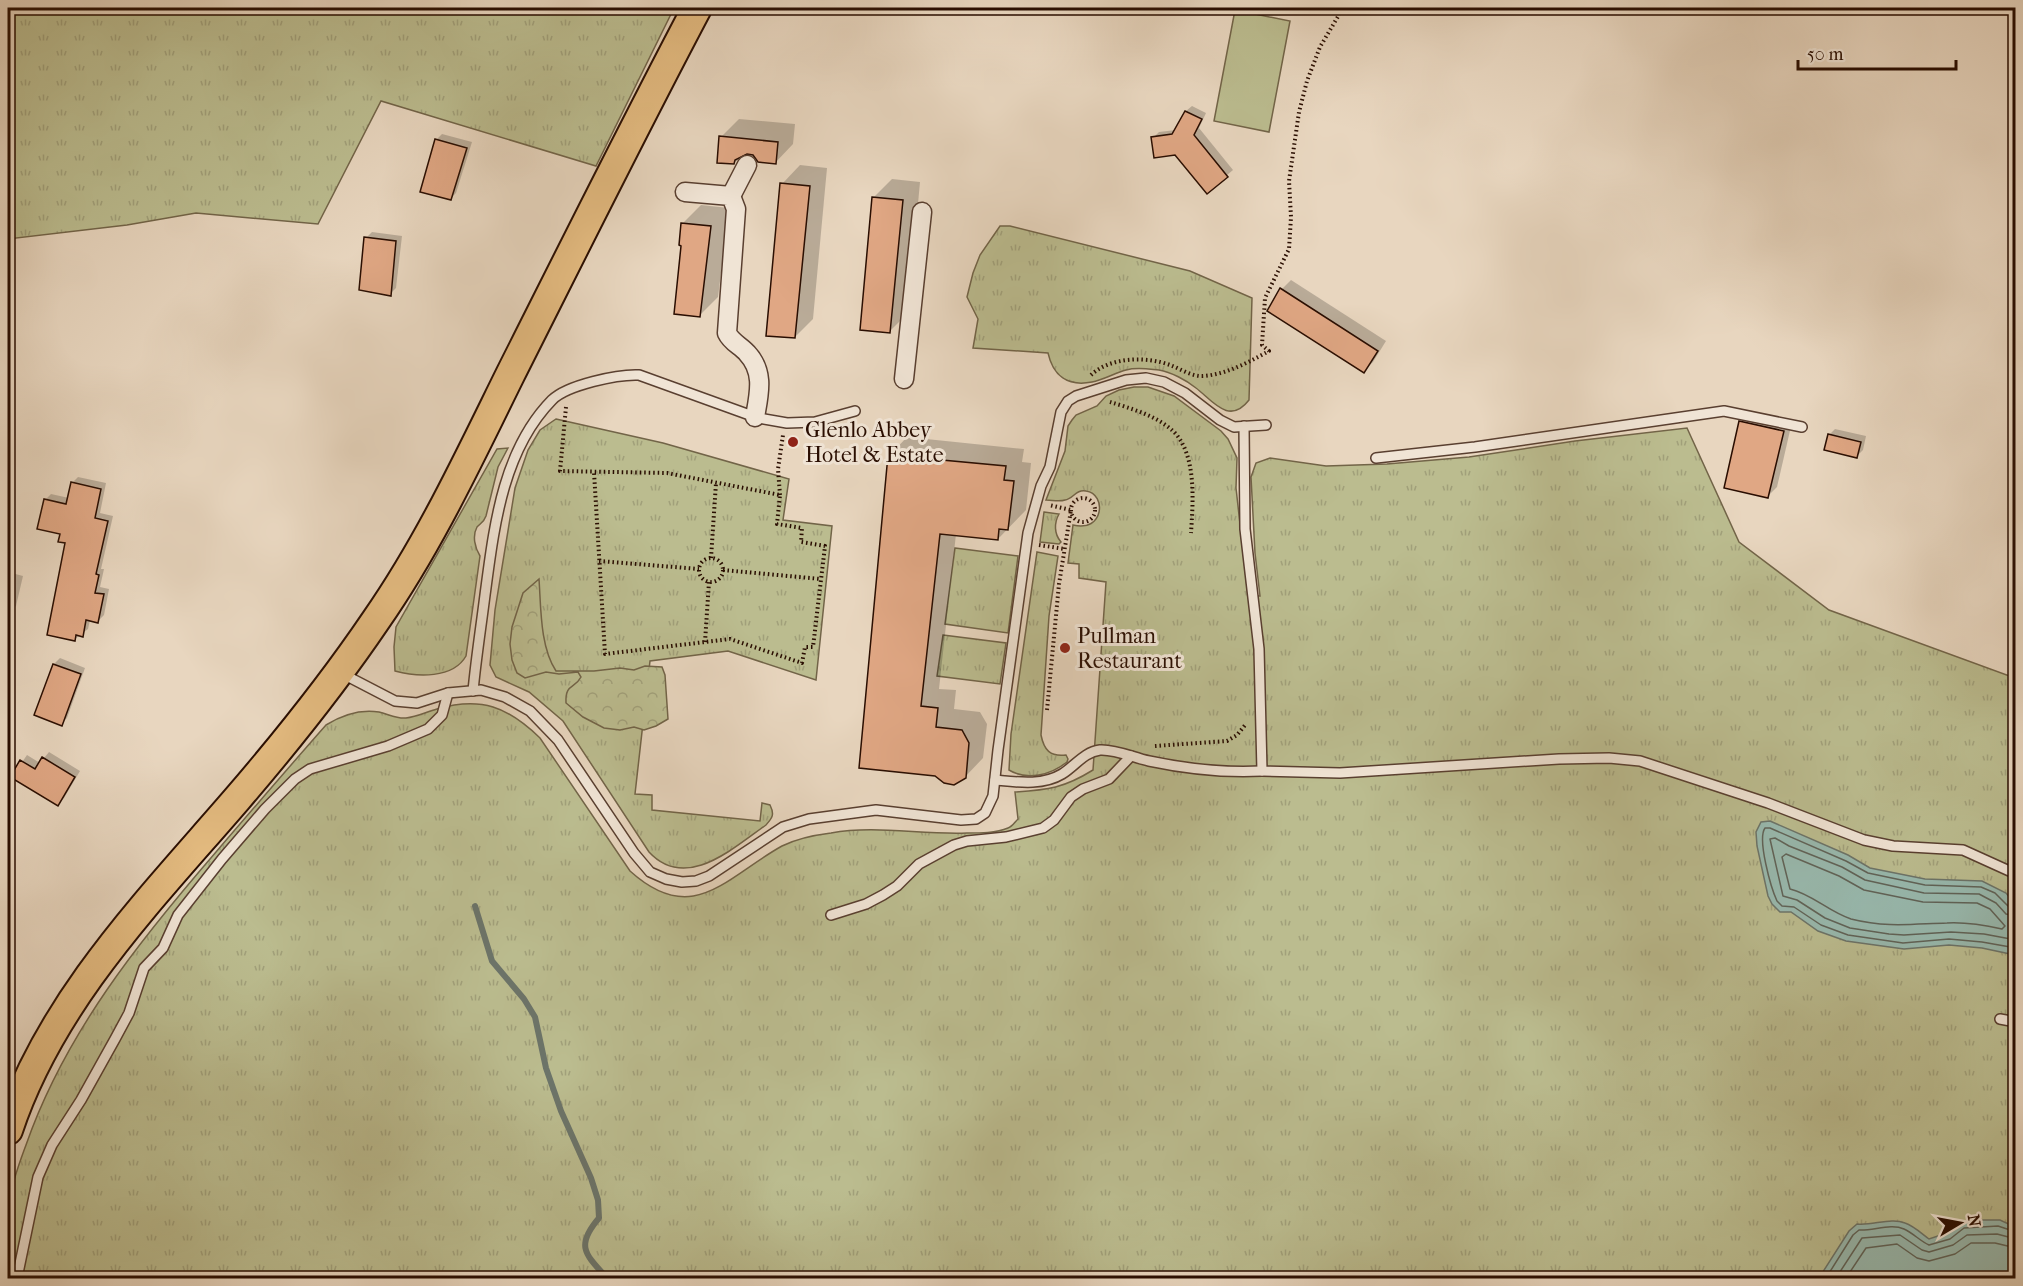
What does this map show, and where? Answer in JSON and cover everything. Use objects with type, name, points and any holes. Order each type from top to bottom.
[{"type":"main road","points":[[8,1130],[28,1078],[84,983],[106,953],[276,752],[378,618],[426,537],[697,8]]},
{"type":"street","points":[[747,165],[731,196],[736,209],[727,333],[730,339],[747,353],[757,368],[760,384],[755,417]]},
{"type":"street","points":[[685,192],[731,196]]},
{"type":"street","points":[[904,379],[922,212]]},
{"type":"lane","points":[[473,691],[492,542],[500,504],[512,464],[533,422],[554,398],[607,377],[639,375],[755,417],[785,423],[815,422],[855,411]]},
{"type":"lane","points":[[339,672],[395,701],[417,703],[448,693],[481,690],[505,697],[530,711],[558,740],[634,853],[650,872],[666,879],[682,882],[696,881],[709,876],[783,827],[809,819],[876,810],[961,820],[976,819],[985,813],[993,796],[1027,544],[1037,502],[1050,467],[1061,411],[1068,401],[1126,380],[1146,378],[1164,382],[1185,393],[1220,420],[1234,427],[1266,424]]},
{"type":"lane","points":[[1376,458],[1475,447],[1724,411],[1802,427]]},
{"type":"lane","points":[[1244,426],[1245,529],[1259,649],[1262,771]]},
{"type":"lane","points":[[17,1278],[38,1177],[52,1145],[81,1100],[120,1030],[129,1013],[144,968],[163,948],[178,915],[236,842],[295,779],[310,769],[409,739],[428,729],[442,715],[448,693]]},
{"type":"lane","points":[[995,780],[1043,782],[1060,776],[1086,754],[1101,750],[1148,761],[1224,773],[1262,771],[1340,773],[1609,758],[1640,761],[1768,803],[1864,840],[1893,846],[1963,850],[2016,874]]},
{"type":"lane","points":[[831,915],[866,904],[883,895],[897,886],[919,864],[954,845],[967,841],[1006,837],[1043,828],[1054,820],[1071,797],[1083,789],[1109,779],[1131,756]]},
{"type":"lane","points":[[2001,1019],[2016,1022]]},
{"type":"path","points":[[1269,351],[1262,345],[1265,298],[1289,249],[1291,217],[1288,181],[1299,112],[1307,81],[1320,47],[1343,8]]},
{"type":"path","points":[[561,395],[566,406],[560,471],[667,473],[780,495]]},
{"type":"path","points":[[1085,395],[1130,407],[1173,431],[1184,448],[1191,474],[1193,496],[1191,533]]},
{"type":"path","points":[[594,472],[605,654],[730,639],[802,663],[805,647],[813,646],[825,546],[801,542],[802,528],[777,524],[780,495],[778,469],[785,423]]},
{"type":"path","points":[[711,558],[716,483]]},
{"type":"path","points":[[1047,710],[1059,584],[1071,510],[1074,502],[1084,498],[1091,501],[1095,512],[1088,521],[1080,522],[1073,517],[1071,510]]},
{"type":"path","points":[[1037,502],[1071,510]]},
{"type":"path","points":[[1027,544],[1065,549]]},
{"type":"path","points":[[711,558],[721,563],[723,570],[717,580],[709,582],[702,579],[699,569],[704,560],[711,558]]},
{"type":"path","points":[[599,561],[699,569]]},
{"type":"path","points":[[723,570],[821,579]]},
{"type":"path","points":[[705,642],[709,582]]},
{"type":"path","points":[[1131,756],[1136,750],[1149,747],[1227,741],[1237,735],[1260,707]]},
{"type":"green space","points":[[8,8],[674,8],[596,166],[381,101],[318,224],[196,213],[127,225],[8,239]]},
{"type":"green space","points":[[1235,10],[1290,21],[1269,132],[1214,121]]},
{"type":"green space","points":[[1000,226],[1010,226],[1190,271],[1252,298],[1249,400],[1235,411],[1228,411],[1215,404],[1183,379],[1151,369],[1130,369],[1096,381],[1075,383],[1062,378],[1053,368],[1048,353],[973,348],[978,319],[967,297],[980,255]]},
{"type":"green space","points":[[1134,387],[1148,387],[1174,396],[1221,431],[1228,439],[1237,458],[1236,488],[1248,596],[1260,596],[1251,477],[1256,463],[1270,458],[1326,466],[1387,464],[1469,457],[1575,441],[1687,428],[1739,542],[1829,610],[2015,678],[2015,1278],[8,1278],[6,1224],[13,1182],[42,1104],[83,1026],[133,954],[188,885],[326,725],[338,718],[358,712],[372,711],[406,718],[453,705],[467,704],[480,704],[505,712],[540,738],[630,871],[652,888],[672,896],[691,896],[709,891],[726,883],[782,846],[812,836],[864,830],[983,833],[1003,830],[1011,827],[1018,819],[1015,792],[1056,787],[1093,770],[1106,582],[1079,578],[1079,564],[1068,563],[1073,525],[1083,526],[1091,523],[1096,519],[1099,505],[1093,494],[1086,491],[1080,491],[1063,501],[1046,500],[1065,451],[1068,426],[1072,420],[1076,415],[1097,406],[1106,396]]},
{"type":"green space","points":[[556,419],[663,443],[789,479],[783,520],[832,526],[816,680],[728,651],[650,661],[635,794],[652,795],[652,810],[760,821],[762,803],[772,808],[772,816],[766,825],[724,854],[694,867],[678,868],[663,863],[649,852],[563,721],[529,692],[496,677],[490,665],[495,610],[515,488],[528,450],[540,430]]},
{"type":"green space","points":[[508,448],[498,467],[486,516],[477,527],[474,538],[480,556],[466,656],[453,669],[444,672],[424,675],[395,671],[396,627],[497,449]]},
{"type":"green space","points":[[1044,512],[1059,514],[1056,528],[1061,542],[1059,544],[1040,542]]},
{"type":"green space","points":[[955,548],[1018,556],[1008,633],[945,624]]},
{"type":"green space","points":[[1037,552],[1058,556],[1049,616],[1041,735],[1044,745],[1052,754],[1066,755],[1068,759],[1061,767],[1031,776],[1009,770],[1011,734]]},
{"type":"green space","points":[[539,579],[544,639],[556,671],[620,668],[634,670],[645,666],[662,667],[665,675],[668,719],[644,730],[634,727],[620,730],[604,728],[583,717],[566,703],[567,692],[581,677],[578,672],[559,674],[546,672],[525,678],[517,673],[512,660],[510,644],[512,627],[523,593]]},
{"type":"green space","points":[[943,635],[1006,643],[1000,684],[937,676]]},
{"type":"water","points":[[1770,821],[1848,855],[1870,868],[1925,879],[1982,881],[2006,893],[2015,904],[2015,955],[1982,948],[1949,945],[1904,949],[1846,941],[1818,931],[1791,912],[1780,912],[1768,896],[1757,846],[1756,832],[1761,822]]},
{"type":"water","points":[[2000,1220],[2015,1227],[2015,1278],[1819,1278],[1849,1231],[1857,1224],[1900,1221],[1912,1226],[1929,1239],[1947,1233],[1961,1222]]},
{"type":"building","points":[[1185,111],[1202,119],[1194,135],[1228,177],[1207,194],[1175,155],[1154,158],[1151,137],[1172,134]]},
{"type":"building","points":[[719,136],[778,142],[776,164],[758,162],[753,155],[747,154],[735,160],[734,164],[717,163]]},
{"type":"building","points":[[435,139],[467,148],[451,200],[420,192]]},
{"type":"building","points":[[780,183],[810,186],[795,338],[766,336]]},
{"type":"building","points":[[872,197],[903,200],[890,333],[860,330]]},
{"type":"building","points":[[681,223],[711,226],[700,317],[674,314]]},
{"type":"building","points":[[364,237],[396,241],[391,296],[359,290]]},
{"type":"building","points":[[1280,288],[1378,351],[1364,373],[1267,311]]},
{"type":"building","points":[[1739,421],[1784,431],[1768,498],[1724,488]]},
{"type":"building","points":[[1828,434],[1861,442],[1857,458],[1824,450]]},
{"type":"building","points":[[888,455],[1006,466],[1004,480],[1014,481],[1008,530],[999,529],[998,540],[940,534],[921,706],[938,708],[936,727],[962,730],[969,743],[966,778],[954,785],[944,783],[935,776],[859,768]]},
{"type":"building","points":[[71,482],[101,489],[95,518],[108,521],[96,574],[99,575],[95,593],[104,594],[98,623],[86,620],[83,637],[76,635],[75,641],[47,635],[65,543],[58,542],[60,534],[37,529],[44,499],[66,504]]},
{"type":"building","points":[[53,664],[81,674],[62,726],[34,715]]},
{"type":"building","points":[[42,757],[75,777],[58,806],[10,777],[20,760],[35,769]]},
{"type":"waterway","points":[[475,906],[492,961],[524,999],[535,1017],[546,1068],[561,1111],[591,1178],[598,1200],[599,1218],[587,1236],[586,1250],[588,1256],[607,1278]]},
{"type":"place","name":"Glenlo Abbey Hotel & Estate","points":[[793,442]]},
{"type":"place","name":"Pullman Restaurant","points":[[1065,648]]}]
